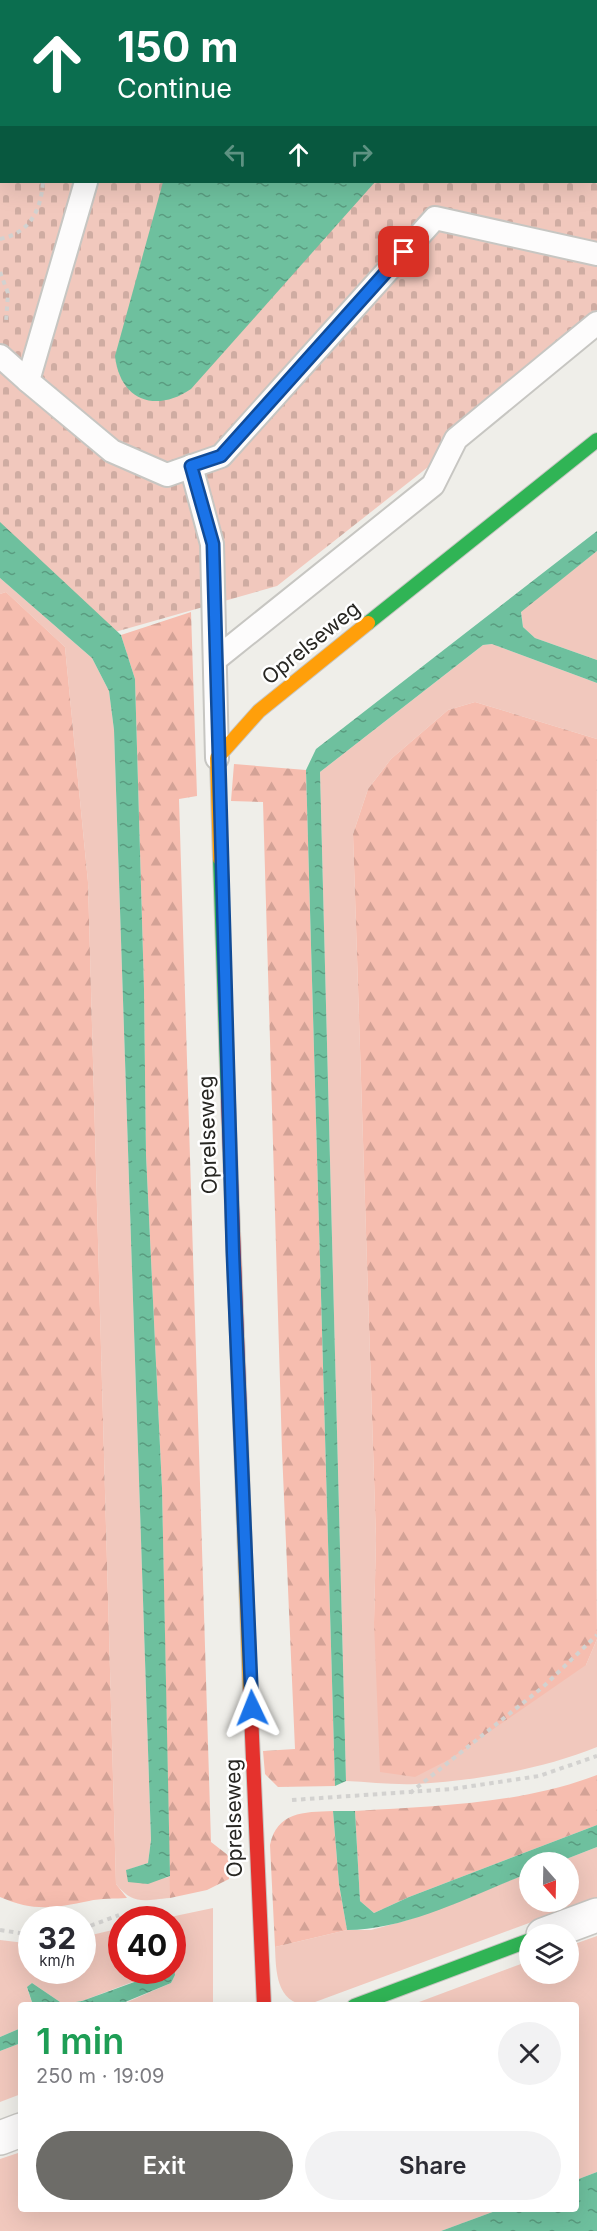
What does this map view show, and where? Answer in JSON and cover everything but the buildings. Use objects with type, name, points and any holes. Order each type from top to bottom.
[{"type":"street","name":"Oprelseweg","points":[[264,2002],[256,1898],[255,1804],[217,758],[259,711],[597,440]]},
{"type":"street","points":[[573,1924],[597,1915]]},
{"type":"street","points":[[365,2002],[519,1944]]},
{"type":"street","points":[[0,2138],[18,2131]]},
{"type":"lane","points":[[28,381],[86,183]]},
{"type":"lane","points":[[0,356],[112,451],[167,475],[221,456],[435,218],[597,254]]},
{"type":"lane","points":[[216,659],[433,485],[456,440],[597,323]]},
{"type":"lane","points":[[191,466],[213,544],[217,758]]},
{"type":"path","points":[[0,239],[15,236],[34,218],[43,183]]},
{"type":"path","points":[[0,272],[8,293],[9,312],[6,323],[0,330]]},
{"type":"path","points":[[409,1794],[543,1687],[597,1635]]},
{"type":"path","points":[[255,1804],[409,1794],[539,1776],[597,1756]]},
{"type":"path","points":[[0,1930],[18,1933]]},
{"type":"green space","points":[[0,183],[597,183],[597,334],[277,586],[108,634],[0,544]]},
{"type":"green space","points":[[597,551],[597,660],[535,638],[523,627],[521,611]]},
{"type":"green space","points":[[0,578],[92,658],[109,691],[114,730],[151,1840],[148,1863],[127,1870],[166,1878],[170,1876],[170,1898],[134,1899],[116,1884],[88,882],[65,647],[6,592],[0,594]]},
{"type":"green space","points":[[6,592],[65,647],[88,882],[116,1884],[127,1898],[98,1899],[54,1906],[28,1906],[0,1897],[0,594]]},
{"type":"green space","points":[[191,612],[197,796],[179,799],[211,1842],[229,1856],[229,1879],[207,1890],[170,1898],[162,1488],[146,1155],[144,989],[135,679],[121,635]]},
{"type":"green space","points":[[492,644],[597,683],[597,739],[475,702],[448,710],[391,759],[368,789],[353,834],[376,1539],[374,1622],[586,1665],[597,1639],[597,1747],[531,1768],[461,1780],[407,1784],[346,1781],[320,772],[483,645]]},
{"type":"green space","points":[[475,702],[597,739],[595,1365],[597,1639],[586,1665],[450,1759],[415,1777],[380,1772],[374,1622],[376,1539],[353,834],[368,789],[391,759],[448,710]]},
{"type":"green space","points":[[234,764],[306,770],[335,1786],[278,1787],[265,1774],[263,1751],[295,1749],[282,1451],[263,802],[231,801]]},
{"type":"green space","points":[[597,1775],[597,1825],[526,1852],[519,1852],[519,1855],[409,1897],[374,1913],[360,1901],[355,1811],[478,1802],[568,1785]]},
{"type":"green space","points":[[333,1811],[339,1884],[347,1930],[275,1947],[270,1845],[273,1834],[285,1820],[293,1816],[302,1813]]},
{"type":"green space","points":[[597,1847],[597,1898],[579,1905],[579,1854]]},
{"type":"green space","points":[[519,1877],[519,1912],[559,1912],[527,1924],[519,1924],[519,1927],[315,2002],[295,2002],[284,1992],[277,1975],[275,1947],[347,1930],[371,1930],[408,1920]]},
{"type":"green space","points":[[213,1908],[213,2002],[127,2002],[169,1984],[186,1984],[186,1914]]},
{"type":"green space","points":[[108,1931],[108,1984],[127,1984],[82,2001],[60,2002],[33,1984],[96,1984],[96,1934]]},
{"type":"green space","points":[[597,1936],[597,2172],[579,2179],[579,2002],[419,2002],[519,1965],[519,1984],[579,1984],[579,1942]]},
{"type":"green space","points":[[0,1940],[18,1942],[18,1984],[31,1984],[27,1988],[32,2002],[18,2002],[18,2029],[0,2037]]},
{"type":"green space","points":[[18,2044],[18,2095],[0,2102],[0,2051]]},
{"type":"green space","points":[[18,2153],[18,2212],[493,2212],[441,2231],[0,2231],[0,2159]]},
{"type":"water","points":[[163,183],[374,183],[191,389],[165,400],[153,401],[142,398],[132,393],[124,384],[115,356]]},
{"type":"water","points":[[0,522],[121,635],[135,679],[144,989],[146,1155],[162,1488],[170,1876],[148,1884],[128,1882],[126,1870],[148,1863],[151,1840],[114,730],[109,691],[92,658],[0,578]]},
{"type":"water","points":[[597,531],[597,551],[521,612],[523,627],[535,638],[597,660],[597,683],[492,644],[483,645],[320,772],[346,1781],[335,1786],[306,770],[316,749]]},
{"type":"water","points":[[333,1811],[355,1811],[360,1901],[374,1913],[409,1897],[519,1855],[519,1877],[440,1910],[393,1924],[370,1928],[347,1930],[339,1884]]},
{"type":"water","points":[[597,1825],[597,1847],[579,1854],[579,1852],[526,1852]]},
{"type":"water","points":[[33,1984],[60,2002],[32,2002],[27,1987]]},
{"type":"water","points":[[129,1984],[169,1984],[125,2002],[76,2002]]},
{"type":"water","points":[[18,2029],[18,2044],[0,2051],[0,2037]]},
{"type":"water","points":[[597,2172],[597,2231],[441,2231],[493,2212],[579,2212],[579,2179]]},
{"type":"traffic: fast","points":[[368,623],[597,440]]},
{"type":"traffic: fast","points":[[220,859],[228,1100]]},
{"type":"traffic: fast","points":[[365,2002],[519,1944]]},
{"type":"traffic: slow","points":[[220,859],[217,758],[259,711],[368,623]]},
{"type":"traffic: slow","points":[[240,1415],[250,1691]]},
{"type":"traffic: jam","points":[[228,1100],[240,1415]]},
{"type":"traffic: jam","points":[[250,1691],[264,2002]]},
{"type":"route","points":[[252,1708],[233,1253],[217,758],[213,544],[191,466],[221,456],[404,252]]}]
